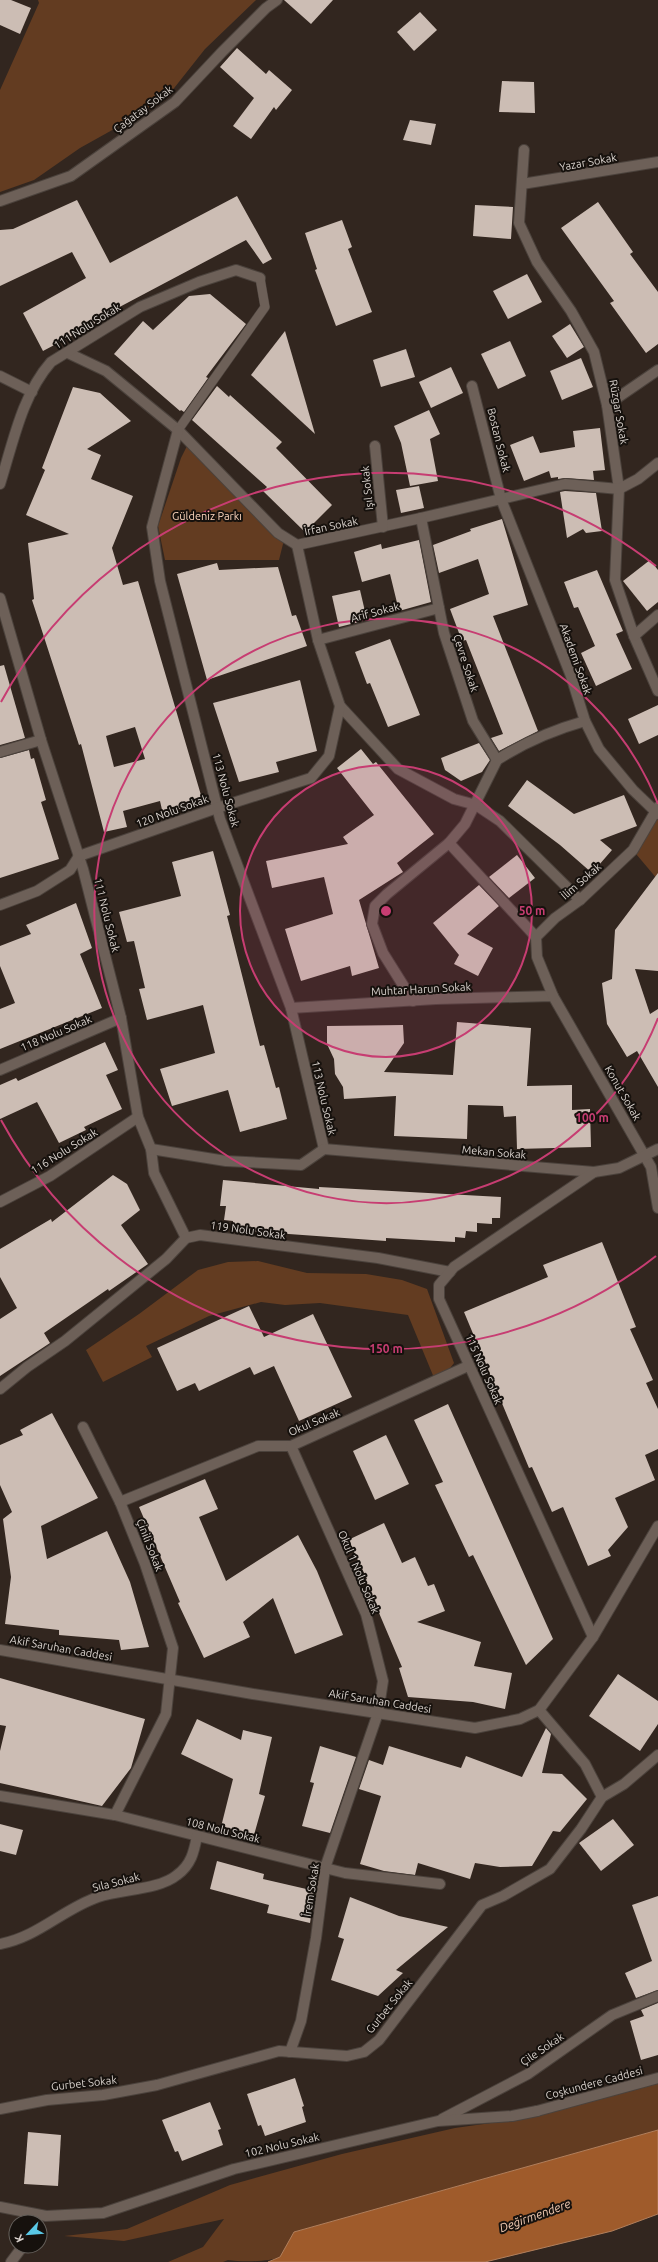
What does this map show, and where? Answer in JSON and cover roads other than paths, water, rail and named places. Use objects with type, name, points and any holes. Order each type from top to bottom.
[{"type":"street","name":"Çağatay Sokak","points":[[0,201],[71,176],[168,107],[266,8],[277,0]]},
{"type":"street","name":"Rüzgar Sokak","points":[[524,150],[518,222],[537,262],[571,312],[594,352],[607,405],[619,489],[615,580],[634,636],[658,691]]},
{"type":"street","name":"Yazar Sokak","points":[[522,184],[658,162]]},
{"type":"street","name":"111 Nolu Sokak","points":[[0,484],[19,422],[42,372],[51,362],[68,353],[140,307],[199,282],[236,270],[260,278]]},
{"type":"street","name":"İrfan Sokak","points":[[68,353],[106,371],[178,430],[278,533],[298,545],[383,527],[565,484],[619,489]]},
{"type":"street","points":[[607,405],[658,370]]},
{"type":"street","points":[[0,376],[32,392]]},
{"type":"street","name":"Bostan Sokak","points":[[472,386],[502,499]]},
{"type":"street","name":"113 Nolu Sokak","points":[[178,430],[152,527],[160,581],[217,808],[291,1008],[324,1149]]},
{"type":"street","name":"Işıl Sokak","points":[[375,446],[383,527]]},
{"type":"street","points":[[619,489],[638,479],[658,463]]},
{"type":"street","name":"Akademi Sokak","points":[[502,499],[565,661],[585,721],[599,749],[633,790],[657,810]]},
{"type":"street","name":"Çevre Sokak","points":[[421,518],[444,633],[473,721],[497,760]]},
{"type":"street","points":[[298,545],[318,640],[340,706],[398,769],[454,799],[476,805],[500,821],[580,900]]},
{"type":"street","name":"111 Nolu Sokak","points":[[1,603],[41,740],[79,856],[121,1018],[138,1117],[151,1149],[154,1173],[186,1238]]},
{"type":"street","name":"Arif Sokak","points":[[318,640],[439,608]]},
{"type":"street","points":[[634,636],[658,615]]},
{"type":"street","name":"120 Nolu Sokak","points":[[79,856],[217,808],[311,778],[329,756],[340,706]]},
{"type":"street","points":[[414,1000],[383,953],[372,924],[375,906],[387,894],[449,843],[465,824],[476,805],[497,760],[517,747],[554,730],[585,721]]},
{"type":"street","points":[[0,752],[41,740]]},
{"type":"street","name":"İlim Sokak","points":[[536,937],[555,918],[580,900],[633,850],[657,810]]},
{"type":"street","points":[[449,843],[536,937],[537,957],[553,996]]},
{"type":"street","points":[[0,904],[37,890],[70,870],[79,856]]},
{"type":"street","name":"Muhtar Harun Sokak","points":[[291,1008],[414,1000],[553,996]]},
{"type":"street","name":"Konut Sokak","points":[[553,996],[652,1167],[658,1208]]},
{"type":"street","name":"118 Nolu Sokak","points":[[0,1070],[121,1018]]},
{"type":"street","name":"116 Nolu Sokak","points":[[0,1202],[50,1176],[138,1117]]},
{"type":"street","points":[[151,1149],[226,1161],[301,1165],[324,1149]]},
{"type":"street","name":"Mekan Sokak","points":[[324,1149],[594,1172],[619,1168],[658,1149]]},
{"type":"street","name":"115 Nolu Sokak","points":[[593,1637],[468,1366],[439,1299],[439,1285],[454,1267],[594,1172]]},
{"type":"street","name":"119 Nolu Sokak","points":[[186,1238],[200,1235],[378,1258],[450,1272]]},
{"type":"street","points":[[0,1389],[27,1367],[65,1341],[166,1259],[186,1238]]},
{"type":"street","name":"Okul Sokak","points":[[120,1502],[258,1446],[291,1446],[468,1366]]},
{"type":"street","name":"Çinili Sokak","points":[[84,1427],[120,1502],[145,1564],[173,1648],[166,1714],[115,1815]]},
{"type":"street","name":"Okul 1 Nolu Sokak","points":[[291,1446],[366,1614],[383,1681],[378,1713]]},
{"type":"street","name":"Akif Saruhan Caddesi","points":[[0,1650],[253,1694],[475,1728],[520,1719],[539,1710],[593,1637],[658,1526]]},
{"type":"street","points":[[539,1710],[585,1764],[602,1797],[624,1784],[658,1755]]},
{"type":"street","name":"İrem Sokak","points":[[290,2052],[301,2021],[316,1938],[325,1868],[378,1713]]},
{"type":"street","name":"108 Nolu Sokak","points":[[0,1796],[115,1815],[345,1873],[440,1884]]},
{"type":"street","name":"Gurbet Sokak","points":[[0,2109],[47,2100],[103,2095],[157,2085],[279,2051],[347,2056],[364,2052],[380,2040],[482,1906],[510,1893],[550,1869],[581,1829],[602,1797]]},
{"type":"street","name":"Sıla Sokak","points":[[0,1944],[40,1930],[98,1897],[154,1885],[177,1876],[193,1858],[198,1836]]},
{"type":"street","name":"Çile Sokak","points":[[438,2121],[528,2074],[612,2015],[658,1996]]},
{"type":"street","name":"Coşkundere Caddesi","points":[[537,2111],[658,2078]]},
{"type":"street","name":"102 Nolu Sokak","points":[[48,2220],[103,2214],[234,2169],[438,2121],[512,2116],[537,2111]]},
{"type":"street","name":"102 Nolu Sokak","points":[[0,2207],[23,2214]]},
{"type":"lane","points":[[178,430],[265,308],[260,278]]},
{"type":"water","name":"Değirmendere","points":[[658,2130],[658,2214],[612,2231],[485,2262],[268,2262],[280,2257],[294,2232]]},
{"type":"park label","name":"Güldeniz Parkı","points":[[207,516]]}]
